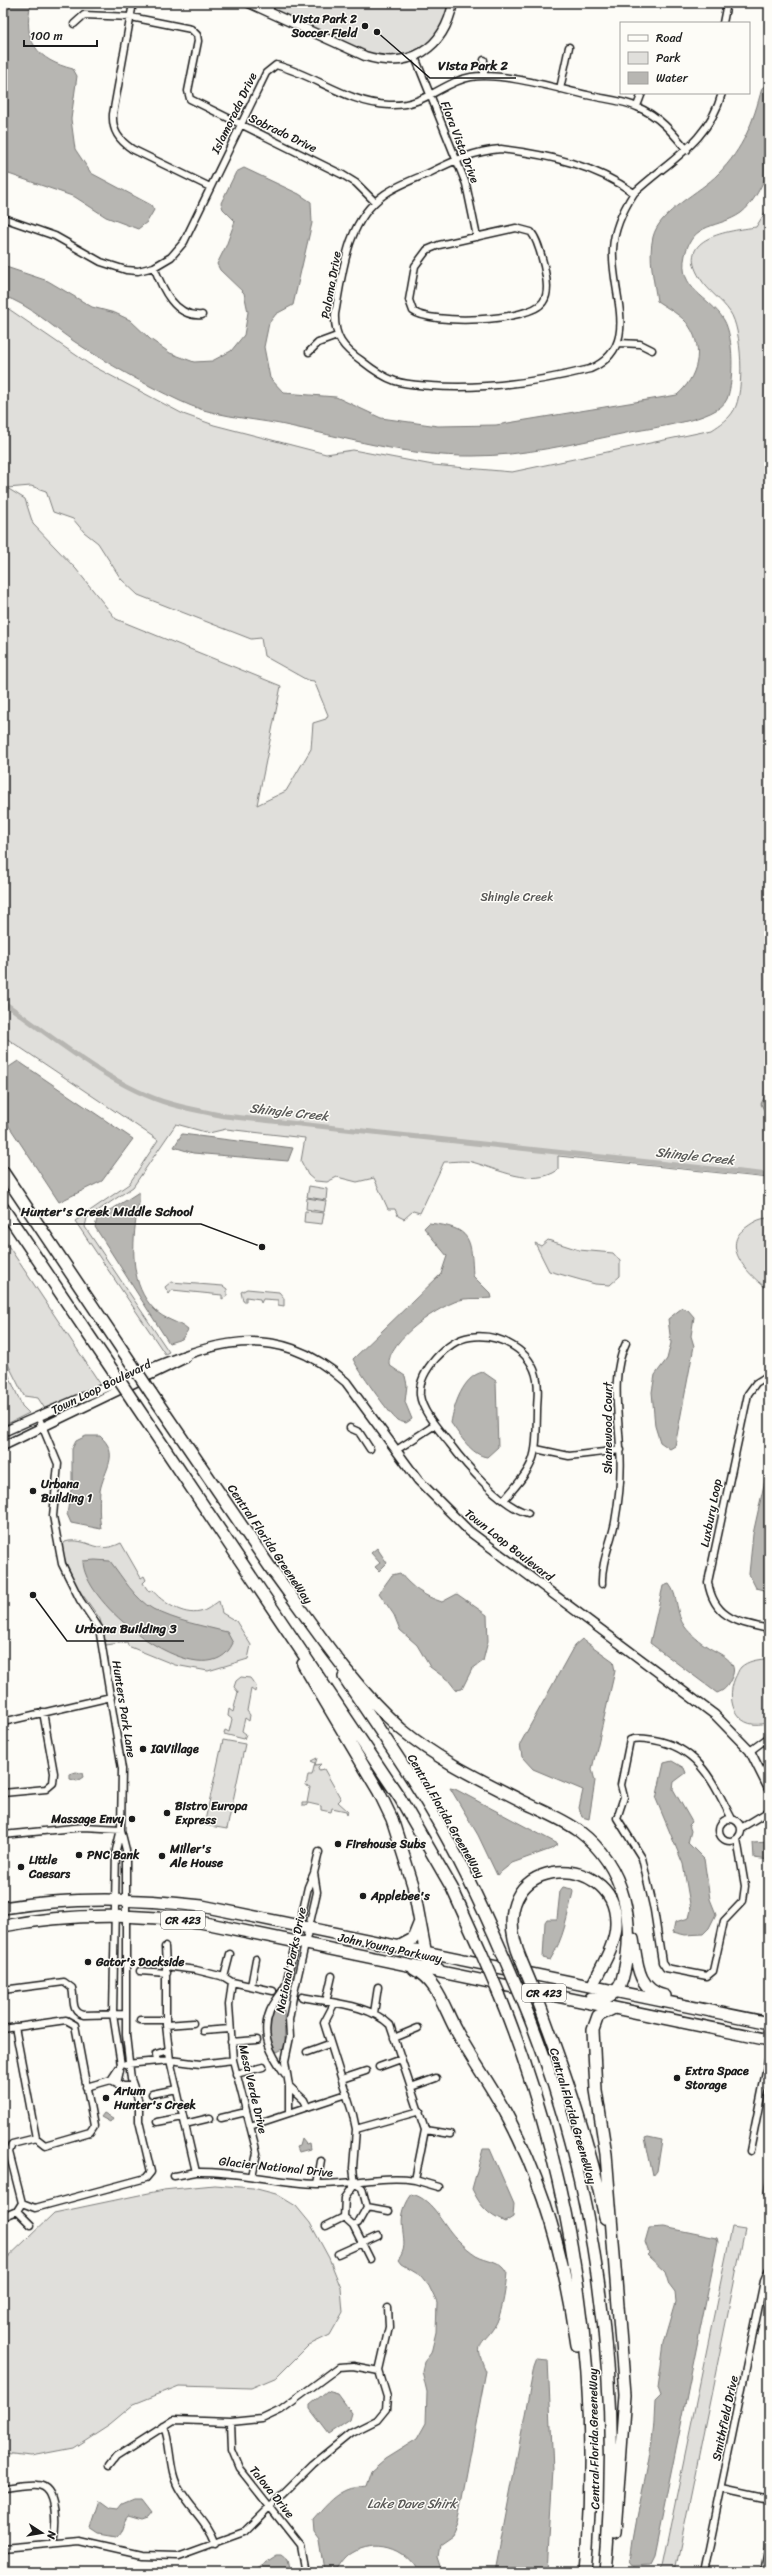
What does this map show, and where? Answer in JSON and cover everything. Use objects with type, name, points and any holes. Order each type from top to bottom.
[{"type":"highway","name":"Central Florida GreeneWay","points":[[3,1172],[270,1567],[430,1810],[469,1879],[504,1957],[522,1999],[548,2068],[568,2138],[582,2196],[596,2274],[605,2354],[609,2427],[610,2487],[605,2572]]},
{"type":"highway","name":"Central Florida GreeneWay","points":[[3,1208],[254,1578],[414,1820],[452,1888],[499,1994],[536,2099],[568,2227],[585,2356],[590,2487],[586,2572]]},
{"type":"highway","points":[[270,1567],[354,1681],[402,1730],[458,1768],[564,1822],[588,1839],[613,1871],[624,1893],[640,1977],[650,1990],[660,1995],[720,2007],[742,2018]]},
{"type":"highway","points":[[254,1578],[379,1792],[405,1855],[427,1960],[441,1972]]},
{"type":"highway","points":[[592,1986],[614,1940],[616,1916],[612,1904],[602,1888],[578,1873],[559,1871],[541,1876],[531,1882],[518,1898],[511,1916],[514,1944],[539,2002],[575,2102],[597,2176],[615,2266]]},
{"type":"highway","name":"John Young Parkway","points":[[3,1908],[51,1902],[120,1900],[202,1906],[769,2023]]},
{"type":"highway","name":"John Young Parkway","points":[[3,1926],[63,1918],[120,1916],[200,1922],[769,2040]]},
{"type":"highway","points":[[400,1946],[416,1934],[420,1921]]},
{"type":"highway","points":[[477,1979],[489,1976],[598,2000],[605,1999],[617,1991],[623,1978],[628,1950],[630,1923]]},
{"type":"highway","points":[[407,1964],[427,1977],[437,1991],[456,2031],[509,2119],[529,2161],[547,2210],[570,2299],[583,2382],[590,2487]]},
{"type":"highway","points":[[441,1972],[458,1964],[543,1981],[561,1980]]},
{"type":"highway","points":[[437,1991],[441,1972]]},
{"type":"highway","points":[[609,2572],[620,2491],[625,2394],[606,2154],[596,2090],[593,2030],[598,2016],[614,2008]]},
{"type":"street","points":[[133,3],[113,114],[114,129],[118,137],[132,150],[210,187]]},
{"type":"street","points":[[249,3],[377,60],[400,61],[415,57],[431,46],[442,34],[453,3]]},
{"type":"street","points":[[269,13],[271,3]]},
{"type":"street","points":[[723,22],[727,3]]},
{"type":"street","points":[[74,24],[84,15],[131,17]]},
{"type":"street","name":"Sobrado Drive","points":[[131,17],[186,27],[194,31],[198,40],[188,96],[195,103],[343,175],[356,183],[375,202]]},
{"type":"street","points":[[560,89],[569,47]]},
{"type":"street","name":"Flora Vista Drive","points":[[415,57],[466,184],[477,237]]},
{"type":"street","points":[[484,60],[484,75]]},
{"type":"street","name":"Islamorada Drive","points":[[3,218],[67,242],[113,267],[138,271],[154,267],[171,257],[184,242],[266,73],[276,65],[366,102],[391,105],[409,103],[430,97],[462,80],[484,75],[560,89],[637,106],[662,123],[687,150]]},
{"type":"street","points":[[637,106],[642,94]]},
{"type":"street","points":[[652,350],[640,344],[619,343],[620,316],[613,248],[619,220],[634,193],[687,150],[708,126],[722,94]]},
{"type":"street","name":"Paloma Drive","points":[[619,343],[608,359],[590,369],[499,386],[453,387],[412,384],[390,379],[350,353],[337,336],[335,314],[348,247],[359,222],[375,202],[402,185],[457,159],[488,150],[514,150],[575,163],[598,171],[634,193]]},
{"type":"street","points":[[516,228],[531,232],[542,258],[546,274],[546,296],[540,306],[530,311],[482,319],[424,316],[413,311],[410,306],[409,294],[415,266],[422,254],[439,245],[477,237],[516,228]]},
{"type":"street","points":[[154,267],[161,286],[169,298],[189,314],[202,315]]},
{"type":"street","points":[[309,352],[318,343],[337,336]]},
{"type":"street","points":[[504,1500],[533,1464],[536,1449],[537,1379],[527,1357],[513,1345],[491,1337],[469,1337],[453,1345],[429,1365],[422,1380],[420,1395],[435,1425],[459,1456],[504,1500],[521,1512],[528,1513]]},
{"type":"street","name":"Town Loop Boulevard","points":[[3,1432],[207,1346],[254,1341],[302,1352],[331,1369],[356,1393],[418,1480],[469,1531],[715,1715],[750,1751],[769,1789]]},
{"type":"street","name":"Shanewood Court","points":[[602,1584],[601,1570],[615,1522],[620,1450],[617,1416],[618,1386],[622,1352],[626,1343]]},
{"type":"street","name":"Town Loop Boulevard","points":[[3,1446],[166,1369],[207,1346]]},
{"type":"street","name":"Luxbury Loop","points":[[769,1375],[756,1383],[748,1394],[708,1582],[710,1594],[720,1611],[730,1618],[744,1624],[769,1629]]},
{"type":"street","name":"Hunters Park Lane","points":[[38,1416],[58,1464],[53,1516],[56,1540],[70,1581],[99,1628],[111,1697],[122,1768],[121,1829],[116,1849],[120,1916]]},
{"type":"street","points":[[398,1450],[435,1425]]},
{"type":"street","points":[[350,1428],[358,1432],[370,1449]]},
{"type":"street","points":[[536,1449],[569,1456],[620,1450]]},
{"type":"street","points":[[3,1722],[111,1697]]},
{"type":"street","points":[[3,1793],[46,1789],[53,1783],[54,1773],[43,1712]]},
{"type":"street","points":[[750,1751],[769,1737]]},
{"type":"street","points":[[741,1828],[732,1819],[717,1788],[693,1757],[677,1746],[666,1742],[636,1738],[630,1740],[620,1784],[624,1797],[617,1818],[642,1858],[654,1910],[662,1962],[666,1968],[707,1976],[713,1972],[724,1921],[743,1902],[745,1886],[737,1838],[741,1828],[769,1811]]},
{"type":"street","points":[[732,1819],[722,1822],[719,1832],[726,1840],[737,1838]]},
{"type":"street","points":[[3,1835],[84,1827],[121,1829]]},
{"type":"street","name":"Hunters Park Lane","points":[[120,1916],[120,1900],[126,1850],[121,1829]]},
{"type":"street","name":"National Parks Drive","points":[[289,2114],[289,2086],[286,2076],[285,2061],[290,2037],[289,2020],[300,1942],[304,1926],[308,1887],[314,1873],[319,1852]]},
{"type":"street","name":"National Parks Drive","points":[[286,2076],[268,2050],[266,2026],[270,2010],[282,1995],[304,1926],[317,1892],[314,1873]]},
{"type":"street","points":[[22,2203],[35,2208],[146,2178],[151,2172],[139,2121],[139,2102],[133,2086],[129,2064],[124,2014],[120,1916]]},
{"type":"street","points":[[117,2084],[120,2067],[113,2014],[120,1916]]},
{"type":"street","points":[[165,1946],[166,2023],[170,2060],[196,2172]]},
{"type":"street","points":[[224,1976],[230,1954]]},
{"type":"street","points":[[251,1986],[256,1959]]},
{"type":"street","points":[[140,1971],[166,1969],[224,1976],[232,1982],[273,1990]]},
{"type":"street","points":[[326,2002],[332,1976]]},
{"type":"street","points":[[3,1990],[64,1982],[72,1988],[74,2006],[78,2013],[124,2014]]},
{"type":"street","name":"Mesa Verde Drive","points":[[232,1982],[229,2005],[233,2060],[257,2153],[252,2176]]},
{"type":"street","points":[[374,2013],[378,1987]]},
{"type":"street","points":[[282,1995],[292,1999]]},
{"type":"street","points":[[302,1996],[374,2013],[390,2025],[420,2111],[425,2130],[415,2180]]},
{"type":"street","points":[[334,2004],[324,2023],[329,2044],[342,2079],[356,2129],[353,2168],[355,2184],[345,2198],[344,2217]]},
{"type":"street","points":[[3,2029],[16,2027],[66,2020],[74,2025],[94,2126],[90,2132],[45,2145],[36,2138],[16,2027]]},
{"type":"street","points":[[140,2020],[166,2023],[193,2023]]},
{"type":"street","points":[[394,2038],[418,2028]]},
{"type":"street","points":[[203,2031],[230,2029]]},
{"type":"street","points":[[231,2042],[257,2040]]},
{"type":"street","points":[[307,2052],[329,2044]]},
{"type":"street","points":[[157,2061],[156,2054],[169,2050]]},
{"type":"street","points":[[750,2151],[769,2056]]},
{"type":"street","points":[[379,2067],[401,2059]]},
{"type":"street","points":[[86,2087],[111,2080],[120,2067],[129,2064],[170,2060],[200,2064],[233,2060]]},
{"type":"street","points":[[236,2074],[263,2067]]},
{"type":"street","points":[[342,2079],[366,2071]]},
{"type":"street","points":[[411,2088],[436,2078]]},
{"type":"street","points":[[111,2080],[117,2084],[133,2086]]},
{"type":"street","points":[[289,2086],[304,2100],[307,2106]]},
{"type":"street","points":[[152,2094],[177,2089]]},
{"type":"street","points":[[250,2126],[346,2094]]},
{"type":"street","points":[[356,2129],[420,2111]]},
{"type":"street","points":[[220,2118],[246,2112]]},
{"type":"street","points":[[157,2122],[210,2118]]},
{"type":"street","points":[[425,2130],[450,2134]]},
{"type":"street","points":[[3,2217],[17,2211],[22,2203],[8,2152],[12,2144],[36,2138]]},
{"type":"street","points":[[317,2184],[321,2161]]},
{"type":"street","name":"Glacier National Drive","points":[[174,2176],[196,2172],[224,2172],[317,2184],[355,2184],[397,2177],[439,2186]]},
{"type":"street","points":[[353,2225],[358,2223],[367,2207],[362,2188],[355,2184]]},
{"type":"street","points":[[367,2207],[389,2211]]},
{"type":"street","points":[[17,2211],[31,2225]]},
{"type":"street","points":[[344,2217],[353,2225],[361,2244],[370,2259]]},
{"type":"street","points":[[326,2226],[344,2217]]},
{"type":"street","points":[[338,2254],[378,2236]]},
{"type":"street","name":"Smithfield Drive","points":[[704,2572],[764,2281],[769,2270]]},
{"type":"street","points":[[3,2548],[53,2542],[80,2541],[142,2556],[178,2556],[215,2544],[244,2532],[313,2464],[351,2433],[377,2420],[386,2409],[387,2397],[379,2371],[389,2327],[388,2308]]},
{"type":"street","points":[[109,2466],[116,2457],[174,2420],[231,2422],[262,2419],[281,2410],[339,2368],[353,2366],[379,2371]]},
{"type":"street","name":"Talova Drive","points":[[231,2422],[232,2450],[240,2469],[300,2544],[305,2572]]},
{"type":"street","points":[[164,2426],[170,2441],[173,2473],[180,2492],[208,2526],[215,2544]]},
{"type":"street","points":[[3,2488],[38,2484],[46,2489],[56,2511],[53,2542]]},
{"type":"street","points":[[722,2488],[769,2498]]},
{"type":"street","points":[[764,2572],[769,2545]]},
{"type":"green space","points":[[249,3],[453,3],[450,16],[428,48],[386,61]]},
{"type":"green space","name":"Shingle Creek","points":[[769,206],[769,1178],[558,1156],[558,1170],[548,1175],[537,1177],[515,1175],[469,1161],[444,1162],[420,1213],[413,1211],[404,1219],[398,1216],[395,1209],[388,1209],[374,1178],[357,1182],[337,1177],[327,1182],[315,1181],[308,1175],[301,1161],[305,1138],[226,1129],[209,1133],[176,1124],[133,1187],[87,1218],[85,1227],[169,1352],[165,1354],[75,1221],[129,1184],[158,1140],[3,1036],[3,305],[89,364],[183,414],[214,425],[326,454],[353,450],[433,465],[512,472],[712,430],[727,419],[734,410],[740,389],[741,361],[737,332],[730,312],[700,278],[694,264],[694,253],[699,245],[708,239],[732,231],[756,227]],"holes":[[[31,486],[46,491],[53,512],[73,519],[84,532],[98,543],[121,579],[138,595],[251,639],[261,638],[264,656],[307,680],[314,681],[328,715],[326,719],[313,723],[311,749],[286,791],[257,805],[281,686],[116,619],[76,569],[33,524],[25,499],[7,488]]]},
{"type":"green space","points":[[309,1186],[327,1189],[326,1200],[307,1197]]},
{"type":"green space","points":[[307,1198],[326,1201],[324,1212],[306,1209]]},
{"type":"green space","points":[[305,1211],[324,1213],[322,1224],[304,1222]]},
{"type":"green space","points":[[769,1218],[769,1290],[747,1270],[741,1262],[735,1245],[737,1237],[744,1229],[759,1220]]},
{"type":"green space","points":[[3,1238],[103,1388],[47,1412],[38,1398],[24,1396],[3,1354]]},
{"type":"green space","points":[[548,1240],[579,1250],[613,1253],[620,1261],[620,1276],[610,1285],[595,1284],[549,1271],[535,1243],[541,1246]]},
{"type":"green space","points":[[171,1282],[223,1286],[227,1289],[227,1296],[222,1299],[222,1295],[172,1290],[169,1294],[165,1287]]},
{"type":"green space","points":[[247,1289],[279,1292],[284,1298],[284,1306],[278,1305],[278,1300],[263,1299],[261,1303],[260,1299],[246,1297],[246,1301],[243,1301],[241,1292]]},
{"type":"green space","points":[[7,1371],[22,1406],[29,1413],[3,1426],[3,1374]]},
{"type":"green space","points":[[65,1542],[83,1542],[100,1547],[113,1546],[121,1543],[141,1578],[144,1576],[146,1580],[143,1583],[149,1592],[152,1590],[161,1599],[180,1610],[193,1613],[200,1612],[219,1601],[222,1613],[236,1621],[251,1645],[248,1659],[208,1671],[175,1665],[128,1646],[127,1642],[106,1645],[100,1619],[72,1580],[61,1548]]},
{"type":"green space","points":[[764,1659],[769,1660],[769,1722],[758,1724],[749,1723],[742,1720],[733,1706],[731,1697],[732,1688],[741,1667],[749,1662]]},
{"type":"green space","points":[[241,1677],[250,1678],[256,1686],[255,1692],[251,1689],[247,1711],[250,1715],[249,1721],[245,1718],[242,1731],[246,1734],[244,1739],[224,1734],[225,1730],[229,1732],[232,1719],[228,1716],[229,1709],[233,1712],[238,1692],[234,1687],[236,1681]]},
{"type":"green space","points":[[223,1740],[245,1744],[227,1829],[204,1825]]},
{"type":"green space","points":[[317,1758],[315,1765],[321,1764],[318,1767],[319,1770],[324,1769],[341,1799],[338,1802],[348,1811],[347,1815],[346,1811],[332,1808],[331,1812],[321,1810],[321,1806],[308,1803],[306,1806],[303,1806],[303,1803],[307,1803],[310,1787],[306,1786],[308,1775],[312,1775],[315,1763],[311,1761]]},
{"type":"green space","points":[[214,2185],[253,2188],[276,2194],[296,2206],[310,2223],[329,2258],[341,2288],[343,2312],[330,2335],[309,2345],[277,2377],[251,2388],[179,2386],[134,2404],[110,2424],[73,2448],[31,2456],[3,2453],[3,2262],[54,2213],[163,2190]]},
{"type":"green space","points":[[732,2227],[745,2229],[675,2572],[661,2572]]},
{"type":"water","points":[[3,3],[31,3],[29,28],[35,47],[50,60],[73,69],[77,76],[71,119],[75,149],[91,173],[151,205],[154,210],[147,222],[138,229],[106,217],[75,197],[3,172]]},
{"type":"water","points":[[769,83],[769,162],[761,187],[754,199],[741,213],[724,222],[707,227],[694,236],[685,255],[684,267],[686,277],[690,285],[718,312],[724,320],[730,337],[732,360],[731,382],[727,399],[721,407],[711,413],[697,418],[665,426],[569,445],[511,454],[473,456],[400,450],[280,424],[229,416],[192,406],[153,388],[113,366],[75,342],[22,304],[3,296],[3,266],[48,281],[92,307],[115,313],[130,320],[150,339],[170,353],[194,362],[212,361],[231,351],[244,335],[248,312],[244,293],[220,270],[217,264],[226,246],[235,221],[223,209],[221,203],[236,172],[244,168],[299,194],[311,202],[312,223],[293,305],[276,314],[269,323],[264,347],[270,378],[284,393],[336,397],[381,418],[438,426],[496,425],[677,395],[690,380],[694,372],[698,354],[697,345],[694,335],[686,322],[657,301],[651,261],[653,237],[663,219],[681,202],[711,181],[735,154],[751,123],[762,88]]},
{"type":"water","points":[[18,1061],[133,1139],[102,1181],[59,1202],[3,1117],[3,1071]]},
{"type":"water","points":[[769,1087],[769,1105],[764,1110],[761,1104]]},
{"type":"water","points":[[182,1134],[293,1148],[288,1161],[193,1153],[174,1147]]},
{"type":"water","points":[[139,1192],[134,1243],[137,1279],[146,1300],[158,1313],[180,1324],[188,1330],[182,1339],[169,1343],[95,1227],[97,1219]]},
{"type":"water","points":[[429,1223],[454,1228],[466,1237],[470,1244],[473,1276],[491,1294],[492,1298],[464,1299],[454,1302],[417,1324],[396,1345],[390,1355],[389,1365],[405,1376],[407,1385],[405,1402],[412,1419],[406,1423],[397,1420],[393,1416],[366,1380],[353,1359],[441,1274],[447,1256],[424,1228]]},
{"type":"water","points":[[682,1308],[688,1310],[694,1317],[691,1336],[694,1346],[675,1446],[670,1449],[660,1442],[655,1426],[652,1392],[655,1375],[667,1359],[671,1343],[668,1319]]},
{"type":"water","points":[[483,1372],[496,1381],[498,1447],[487,1457],[476,1453],[471,1449],[451,1423],[454,1408],[465,1385],[470,1379]]},
{"type":"water","points":[[86,1436],[100,1436],[106,1443],[110,1456],[100,1491],[99,1510],[101,1529],[71,1523],[67,1514],[72,1484],[72,1449],[76,1441]]},
{"type":"water","points":[[769,1462],[769,1591],[756,1588],[749,1574],[753,1534]]},
{"type":"water","points":[[377,1548],[387,1563],[379,1571],[375,1567],[380,1563],[371,1553]]},
{"type":"water","points":[[83,1561],[110,1561],[135,1594],[153,1609],[180,1620],[227,1632],[233,1643],[219,1658],[199,1661],[174,1655],[148,1641],[124,1622],[103,1601],[88,1580]]},
{"type":"water","points":[[400,1573],[419,1591],[430,1597],[442,1602],[457,1594],[487,1615],[488,1641],[483,1661],[472,1669],[462,1689],[456,1690],[449,1681],[430,1667],[417,1645],[400,1630],[394,1615],[379,1593],[392,1575]]},
{"type":"water","points":[[669,1584],[685,1627],[702,1643],[723,1655],[733,1667],[730,1682],[726,1688],[720,1692],[717,1693],[650,1643],[663,1586]]},
{"type":"water","points":[[582,1639],[613,1661],[615,1671],[592,1769],[595,1781],[589,1819],[582,1817],[579,1808],[583,1790],[533,1769],[522,1757],[520,1744],[574,1646]]},
{"type":"water","points":[[672,1761],[684,1768],[686,1773],[674,1782],[673,1789],[692,1822],[689,1825],[691,1831],[688,1843],[704,1859],[710,1899],[716,1914],[709,1928],[703,1934],[685,1935],[673,1932],[675,1922],[689,1918],[691,1910],[683,1864],[656,1799],[664,1763]]},
{"type":"water","points":[[76,1772],[82,1773],[83,1777],[77,1781],[70,1779],[70,1774]]},
{"type":"water","points":[[450,1788],[455,1789],[558,1844],[551,1849],[512,1863],[497,1875],[478,1835]]},
{"type":"water","points":[[769,1842],[769,1860],[754,1858],[753,1843]]},
{"type":"water","points":[[563,1887],[572,1889],[573,1892],[567,1919],[559,1944],[550,1960],[543,1958],[545,1922],[547,1919],[557,1919],[560,1891]]},
{"type":"water","points":[[279,2006],[284,2010],[285,2044],[283,2049],[277,2052],[271,2042],[270,2021],[275,2010]]},
{"type":"water","points":[[104,2113],[113,2118],[110,2122],[101,2117]]},
{"type":"water","points":[[648,2137],[662,2140],[657,2171],[653,2176],[645,2138]]},
{"type":"water","points":[[302,2139],[306,2144],[309,2143],[310,2149],[299,2152],[297,2147],[300,2146]]},
{"type":"water","points":[[483,2149],[490,2149],[514,2204],[513,2217],[505,2222],[493,2216],[485,2209],[472,2189]]},
{"type":"water","points":[[769,2163],[769,2198],[763,2195]]},
{"type":"water","name":"Lake Dave Shirk","points":[[412,2194],[427,2202],[438,2214],[453,2235],[467,2248],[480,2257],[501,2265],[507,2272],[504,2297],[497,2322],[481,2344],[480,2348],[482,2361],[486,2371],[457,2525],[452,2536],[439,2545],[437,2557],[442,2572],[418,2572],[413,2563],[398,2551],[380,2546],[361,2549],[352,2553],[347,2557],[336,2572],[325,2571],[320,2540],[314,2532],[313,2520],[328,2503],[337,2496],[352,2488],[366,2486],[371,2471],[385,2459],[417,2439],[426,2423],[427,2392],[422,2371],[424,2362],[431,2353],[436,2332],[437,2303],[429,2286],[421,2276],[401,2264],[398,2260],[404,2245],[402,2223],[403,2214]]},
{"type":"water","points":[[664,2227],[717,2238],[718,2242],[654,2557],[650,2565],[634,2566],[630,2561],[636,2521],[652,2442],[655,2402],[661,2396],[658,2388],[664,2343],[676,2302],[675,2293],[669,2285],[665,2272],[647,2255],[649,2253],[645,2242],[649,2228]]},
{"type":"water","points":[[537,2359],[548,2360],[553,2470],[547,2572],[495,2572],[534,2367]]},
{"type":"water","points":[[327,2391],[338,2394],[352,2413],[350,2420],[329,2434],[310,2409],[310,2405]]},
{"type":"water","points":[[134,2500],[142,2500],[152,2513],[148,2518],[142,2520],[128,2516],[116,2537],[99,2534],[90,2528],[99,2501],[110,2509],[118,2510],[122,2505]]},
{"type":"water","points":[[277,2555],[281,2555],[286,2559],[289,2572],[251,2572]]},
{"type":"waterway","name":"Shingle Creek","points":[[3,1002],[83,1060],[127,1086],[149,1096],[184,1107],[225,1116],[769,1175]]},
{"type":"place","name":"Vista Park 2 Soccer Field","points":[[365,26]]},
{"type":"place","name":"Vista Park 2","points":[[377,32]]},
{"type":"place","name":"Hunter's Creek Middle School","points":[[262,1247]]},
{"type":"place","name":"Urbana Building 1","points":[[33,1491]]},
{"type":"place","name":"Urbana Building 3","points":[[33,1595]]},
{"type":"place","name":"IQVillage","points":[[143,1749]]},
{"type":"place","name":"Bistro Europa Express","points":[[167,1813]]},
{"type":"place","name":"Massage Envy","points":[[132,1819]]},
{"type":"place","name":"Firehouse Subs","points":[[338,1844]]},
{"type":"place","name":"PNC Bank","points":[[79,1855]]},
{"type":"place","name":"Miller's Ale House","points":[[162,1856]]},
{"type":"place","name":"Little Caesars","points":[[21,1867]]},
{"type":"place","name":"Applebee's","points":[[363,1896]]},
{"type":"place","name":"Gator's Dockside","points":[[88,1962]]},
{"type":"place","name":"Extra Space Storage","points":[[677,2078]]},
{"type":"place","name":"Arium Hunter's Creek","points":[[106,2098]]}]
